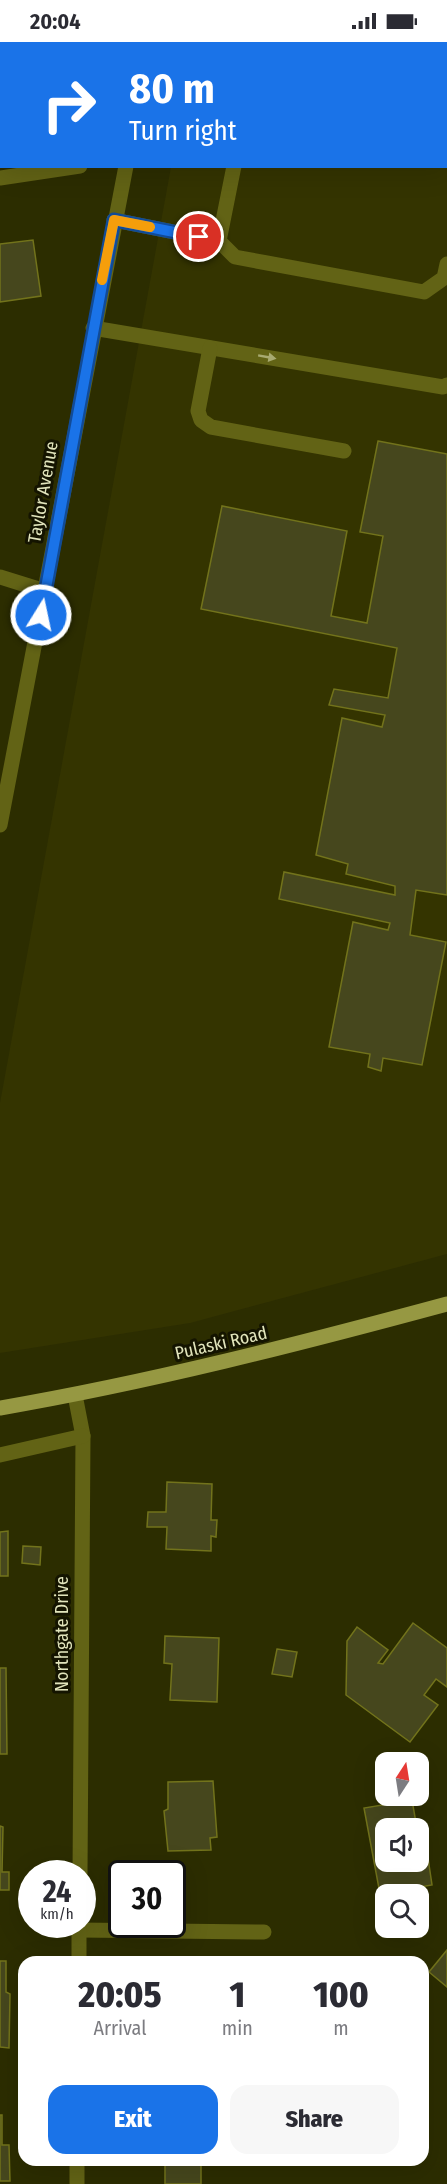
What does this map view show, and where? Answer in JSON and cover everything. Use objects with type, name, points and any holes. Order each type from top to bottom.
[{"type":"main road","name":"Pulaski Road","points":[[0,1408],[75,1395],[270,1352],[447,1304]]},
{"type":"street","points":[[0,178],[67,168]]},
{"type":"street","name":"Taylor Avenue","points":[[0,825],[93,328],[126,168]]},
{"type":"street","points":[[219,241],[234,168]]},
{"type":"street","points":[[114,220],[219,241],[235,257],[424,292],[444,278],[447,264]]},
{"type":"street","points":[[93,328],[443,387],[447,385]]},
{"type":"street","points":[[210,348],[198,411],[201,420],[211,427],[344,451]]},
{"type":"street","points":[[0,577],[45,591]]},
{"type":"street","name":"Northgate Drive","points":[[75,1395],[84,1436],[80,1860]]},
{"type":"street","points":[[0,1455],[84,1436]]},
{"type":"street","points":[[96,1927],[264,1932]]},
{"type":"street","points":[[79,1938],[79,1956]]},
{"type":"street","points":[[77,2166],[77,2184]]},
{"type":"shaded area","points":[[171,168],[447,168],[447,1254],[190,1323],[0,1353],[0,1103]]},
{"type":"building","points":[[33,240],[41,296],[0,302],[0,244]]},
{"type":"building","points":[[378,441],[447,454],[447,895],[416,890],[410,935],[446,942],[422,1065],[383,1058],[381,1071],[368,1067],[370,1054],[329,1047],[353,922],[388,930],[390,923],[279,899],[284,872],[395,895],[395,886],[346,874],[348,864],[316,855],[342,718],[382,727],[385,715],[329,705],[334,689],[388,698],[397,648],[201,609],[222,506],[347,531],[331,616],[367,623],[383,536],[360,532]]},
{"type":"building","points":[[167,1482],[212,1484],[211,1520],[217,1520],[216,1537],[211,1536],[211,1551],[166,1549],[167,1527],[147,1527],[148,1512],[166,1512]]},
{"type":"building","points":[[8,1531],[8,1576],[0,1576],[0,1532]]},
{"type":"building","points":[[23,1546],[41,1547],[40,1565],[22,1563]]},
{"type":"building","points":[[413,1623],[447,1648],[447,1687],[436,1679],[424,1695],[438,1705],[410,1742],[346,1695],[347,1641],[357,1627],[388,1650],[378,1663],[383,1664]]},
{"type":"building","points":[[165,1636],[219,1638],[217,1702],[170,1700],[172,1664],[164,1663]]},
{"type":"building","points":[[277,1649],[297,1652],[292,1677],[272,1674]]},
{"type":"building","points":[[0,1668],[6,1668],[7,1754],[0,1754]]},
{"type":"building","points":[[213,1781],[217,1837],[210,1838],[211,1850],[168,1851],[164,1811],[168,1809],[168,1782]]},
{"type":"building","points":[[413,1806],[415,1818],[375,1818],[375,1867],[364,1808]]},
{"type":"building","points":[[0,1826],[3,1827],[2,1872],[9,1872],[9,1890],[0,1890]]},
{"type":"building","points":[[429,1865],[432,1885],[378,1884],[376,1872],[429,1872]]},
{"type":"building","points":[[447,1950],[447,1987],[429,1972]]},
{"type":"building","points":[[0,1961],[6,1961],[6,1992],[10,1994],[9,2048],[0,2047]]},
{"type":"building","points":[[0,2115],[2,2115],[2,2145],[9,2145],[10,2181],[0,2181]]},
{"type":"building","points":[[165,2166],[201,2166],[201,2184],[165,2184]]},
{"type":"slow traffic","points":[[102,280],[114,220],[150,227]]},
{"type":"route","points":[[41,615],[114,220],[199,237]]}]
